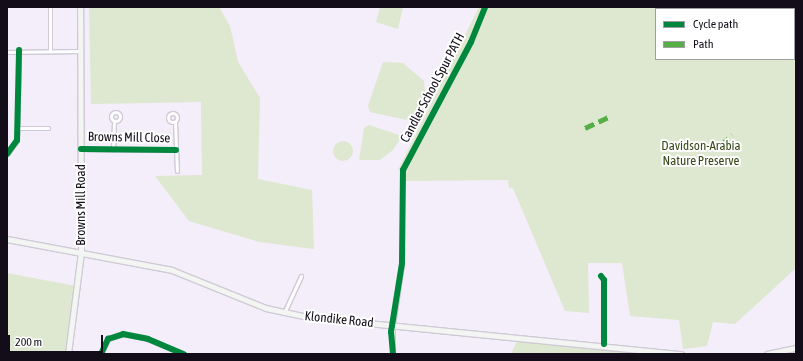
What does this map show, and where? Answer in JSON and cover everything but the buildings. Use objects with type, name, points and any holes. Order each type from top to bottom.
[{"type":"main road","name":"Browns Mill Road","points":[[68,354],[81,252],[80,7]]},
{"type":"main road","name":"Klondike Road","points":[[7,239],[172,270],[284,313],[393,325],[604,344],[681,354]]},
{"type":"main road","points":[[767,354],[796,348]]},
{"type":"street","points":[[50,7],[50,50]]},
{"type":"street","points":[[7,154],[17,140],[19,50]]},
{"type":"street","points":[[7,52],[19,50],[79,51]]},
{"type":"street","points":[[113,150],[114,121]]},
{"type":"street","points":[[175,122],[177,171]]},
{"type":"street","points":[[18,128],[48,128]]},
{"type":"street","name":"Browns Mill Close","points":[[81,149],[176,150]]},
{"type":"street","points":[[393,354],[393,325],[402,263],[402,181]]},
{"type":"street","points":[[284,313],[301,276]]},
{"type":"street","points":[[601,276],[604,280],[604,344]]},
{"type":"street","points":[[101,354],[104,343],[112,335],[137,336],[184,354]]},
{"type":"green space","points":[[89,7],[219,7],[230,26],[238,62],[260,98],[258,179],[312,190],[314,249],[259,242],[189,221],[155,176],[202,175],[201,102],[91,104]]},
{"type":"green space","points":[[380,7],[403,7],[398,29],[376,22]]},
{"type":"green space","name":"Davidson-Arabia Nature Preserve","points":[[479,7],[796,7],[796,268],[735,324],[713,322],[707,346],[683,349],[679,320],[630,316],[622,263],[588,263],[589,313],[565,311],[513,188],[509,188],[508,180],[404,181],[404,170],[398,170]]},
{"type":"green space","points":[[383,62],[403,63],[424,81],[426,102],[416,122],[370,112],[368,106]]},
{"type":"green space","points":[[369,125],[402,136],[393,150],[380,160],[359,160],[364,128]]},
{"type":"green space","points":[[343,141],[350,144],[353,151],[350,158],[343,161],[336,158],[333,151],[336,144]]},
{"type":"green space","points":[[7,273],[81,287],[70,354],[7,354]]},
{"type":"green space","points":[[518,339],[629,349],[629,354],[511,354]]},
{"type":"waterway","points":[[796,181],[796,194]]},
{"type":"marked path","points":[[585,128],[609,117]]},
{"type":"marked path","points":[[721,145],[732,135]]},
{"type":"cycle path","name":"Candler School Spur PATH","points":[[393,354],[391,332],[402,263],[403,170],[471,42],[485,7]]},
{"type":"cycle path","points":[[7,154],[17,140],[19,50]]},
{"type":"cycle path","points":[[81,149],[176,150]]},
{"type":"cycle path","points":[[601,276],[604,280],[604,344]]},
{"type":"cycle path","points":[[101,354],[108,339],[123,334],[148,339],[184,354]]}]
